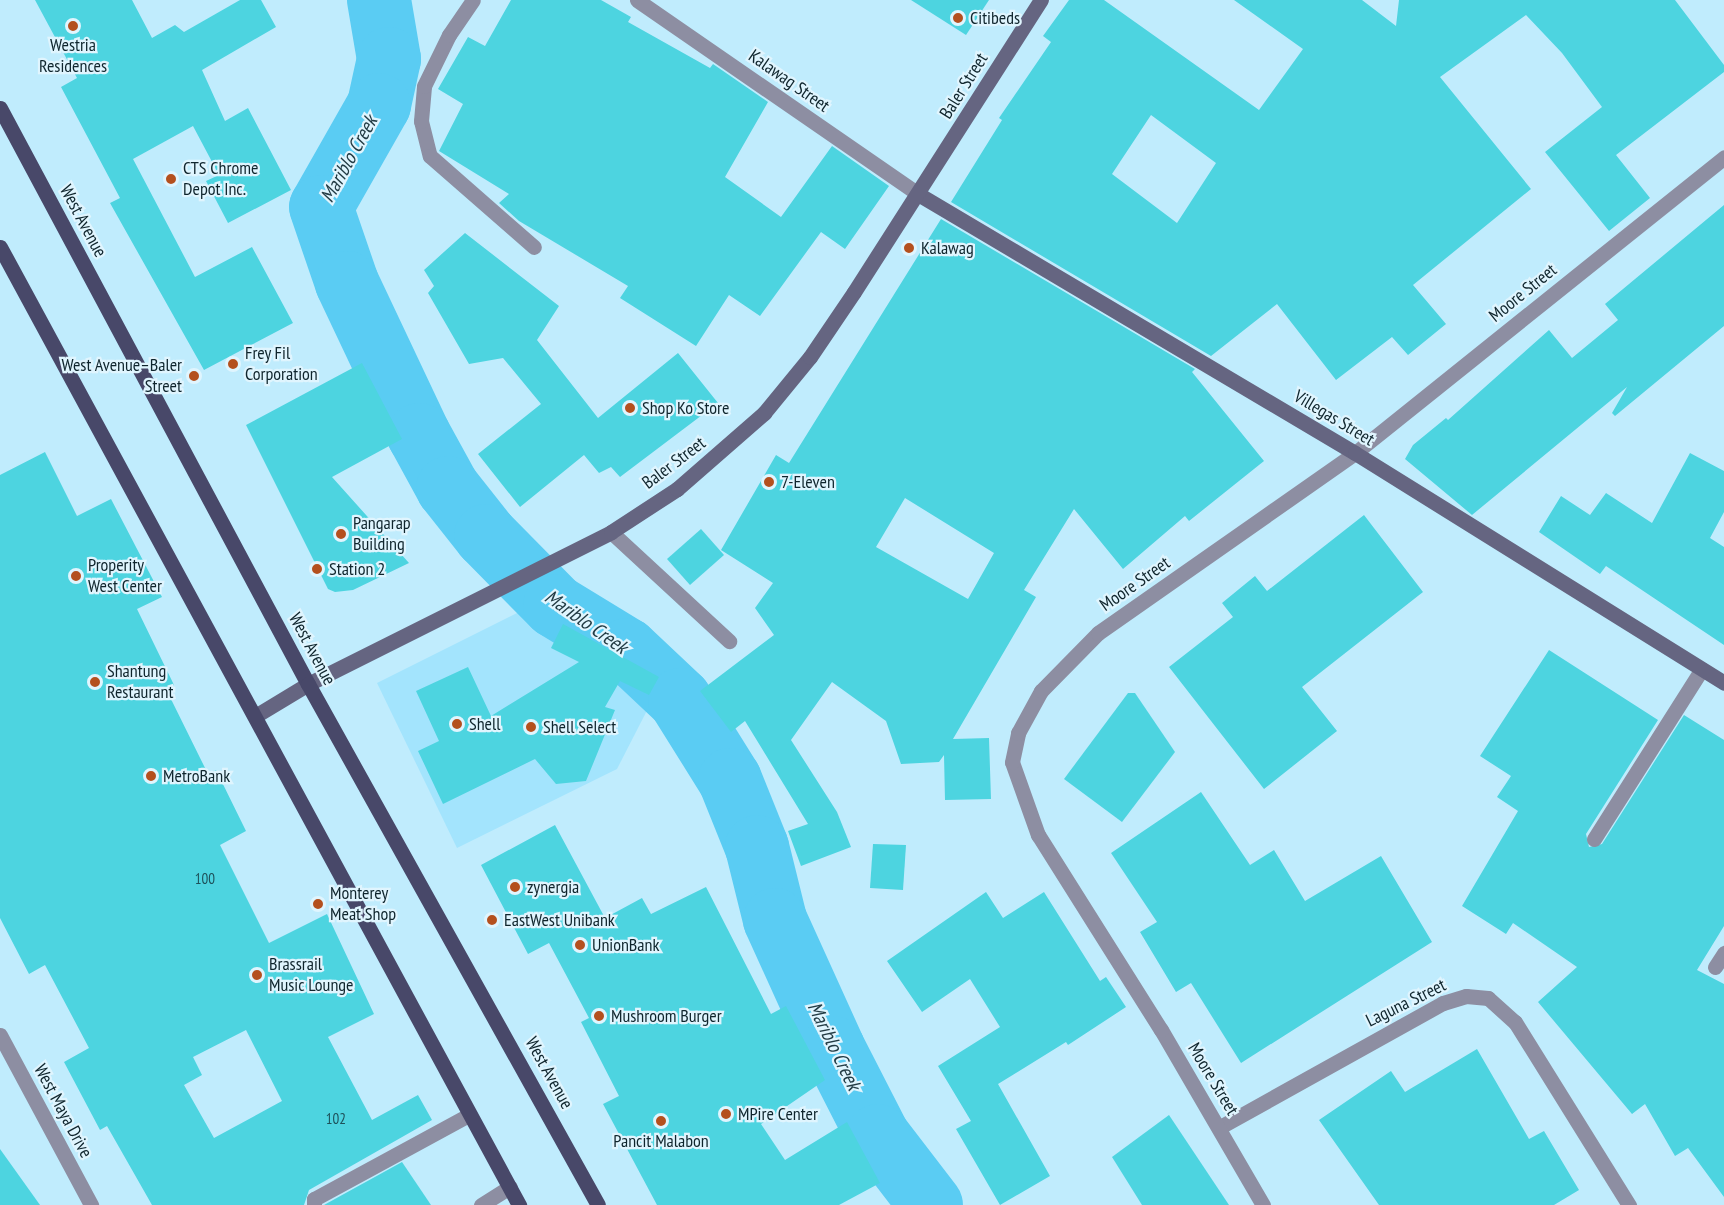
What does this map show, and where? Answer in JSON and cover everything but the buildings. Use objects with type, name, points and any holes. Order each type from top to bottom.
[{"type":"main road","name":"West Avenue","points":[[0,108],[309,684],[598,1205]]},
{"type":"main road","points":[[0,247],[519,1205]]},
{"type":"street","points":[[473,0],[448,35],[424,86],[421,121],[430,156],[534,247]]},
{"type":"street","name":"Kalawag Street","points":[[637,0],[918,194]]},
{"type":"street","name":"Baler Street","points":[[255,716],[309,684],[611,532],[676,489],[764,413],[810,357],[918,194],[1041,0]]},
{"type":"street","name":"Moore Street","points":[[1263,1205],[1220,1127],[1038,835],[1012,762],[1018,733],[1041,691],[1098,633],[1355,453],[1724,157]]},
{"type":"street","name":"Villegas Street","points":[[918,194],[1355,453],[1724,683]]},
{"type":"street","points":[[611,532],[729,640]]},
{"type":"street","points":[[1594,839],[1702,669]]},
{"type":"street","points":[[1715,967],[1724,953]]},
{"type":"street","name":"Laguna Street","points":[[1220,1127],[1443,1003],[1466,996],[1488,998],[1515,1023],[1629,1205]]},
{"type":"street","name":"West Maya Drive","points":[[0,1035],[92,1205]]},
{"type":"street","points":[[314,1205],[314,1199],[470,1115]]},
{"type":"street","points":[[481,1205],[510,1187]]},
{"type":"shaded area","points":[[535,604],[616,648],[658,689],[617,769],[457,848],[377,683]]},
{"type":"waterway","name":"Mariblo Creek","points":[[379,0],[389,59],[379,105],[321,207],[347,283],[419,435],[448,488],[486,536],[555,606],[627,650],[680,700],[730,780],[757,847],[775,920],[833,1048],[878,1136],[931,1205]]},
{"type":"place","name":"Citibeds","points":[[958,18]]},
{"type":"place","name":"Westria Residences","points":[[73,26]]},
{"type":"place","name":"CTS Chrome Depot Inc.","points":[[171,179]]},
{"type":"place","name":"Kalawag","points":[[909,248]]},
{"type":"place","name":"Frey Fil Corporation","points":[[233,364]]},
{"type":"place","name":"West Avenue–Baler Street","points":[[194,376]]},
{"type":"place","name":"Shop Ko Store","points":[[630,408]]},
{"type":"place","name":"7-Eleven","points":[[769,482]]},
{"type":"place","name":"Pangarap Building","points":[[341,534]]},
{"type":"place","name":"Station 2","points":[[317,569]]},
{"type":"place","name":"Properity West Center","points":[[76,576]]},
{"type":"place","name":"Shantung Restaurant","points":[[95,682]]},
{"type":"place","name":"Shell","points":[[457,724]]},
{"type":"place","name":"Shell Select","points":[[531,727]]},
{"type":"place","name":"MetroBank","points":[[151,776]]},
{"type":"place","name":"zynergia","points":[[515,887]]},
{"type":"place","name":"Monterey Meat Shop","points":[[318,904]]},
{"type":"place","name":"EastWest Unibank","points":[[492,920]]},
{"type":"place","name":"UnionBank","points":[[580,945]]},
{"type":"place","name":"Brassrail Music Lounge","points":[[257,975]]},
{"type":"place","name":"Mushroom Burger","points":[[599,1016]]},
{"type":"place","name":"MPire Center","points":[[726,1114]]},
{"type":"place","name":"Pancit Malabon","points":[[661,1121]]}]
